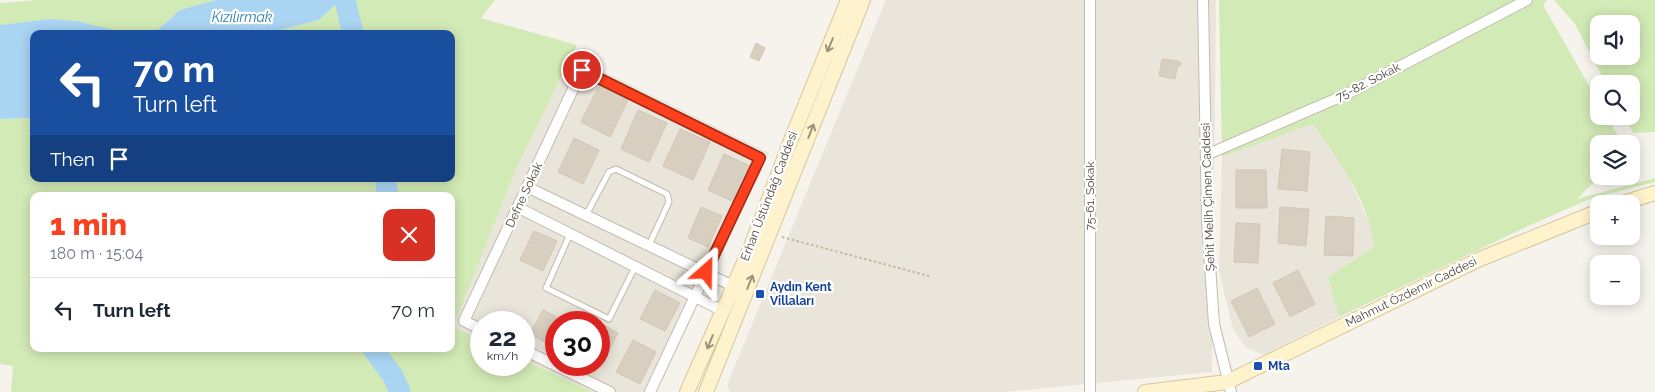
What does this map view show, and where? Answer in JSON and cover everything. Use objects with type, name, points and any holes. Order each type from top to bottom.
[{"type":"street","name":"Erhan Üstündağ Caddesi","points":[[687,392],[723,311],[848,0]]},
{"type":"street","name":"Erhan Üstündağ Caddesi","points":[[706,392],[863,0]]},
{"type":"street","name":"75-61. Sokak","points":[[1090,0],[1090,392]]},
{"type":"street","name":"Şehit Melih Çimen Caddesi","points":[[1203,0],[1207,220],[1214,324],[1227,388]]},
{"type":"street","name":"75-82. Sokak","points":[[1206,155],[1346,94],[1527,0]]},
{"type":"street","name":"Defne Sokak","points":[[470,324],[464,321],[582,70],[760,158],[706,272]]},
{"type":"street","points":[[527,187],[733,286]]},
{"type":"street","points":[[1640,198],[1655,193]]},
{"type":"street","points":[[518,208],[723,311]]},
{"type":"street","name":"Mahmut Özdemir Caddesi","points":[[1146,392],[1227,388],[1480,259],[1590,214]]},
{"type":"street","points":[[650,392],[706,272]]},
{"type":"street","points":[[535,355],[610,392]]},
{"type":"lane","points":[[586,215],[609,172],[616,170],[667,194],[669,202],[649,245]]},
{"type":"lane","points":[[570,234],[546,288],[609,319],[635,267]]},
{"type":"path","points":[[770,234],[929,276]]},
{"type":"shaded area","points":[[886,0],[1216,0],[1212,372],[1003,392],[730,392],[727,385]]},
{"type":"shaded area","points":[[572,56],[769,153],[708,284],[693,297],[650,392],[592,392],[558,376],[610,376],[610,311],[545,311],[545,370],[535,365],[535,311],[470,311],[470,335],[455,328],[455,320],[517,167]]},
{"type":"shaded area","points":[[1313,124],[1343,165],[1373,231],[1374,247],[1328,277],[1339,317],[1264,355],[1246,348],[1233,329],[1219,271],[1222,157]]},
{"type":"green space","points":[[38,0],[216,0],[180,10],[156,30],[111,30],[77,21],[49,19],[0,25],[0,3]]},
{"type":"green space","points":[[351,0],[495,0],[481,18],[577,45],[517,167],[455,322],[455,192],[30,192],[30,352],[455,352],[455,328],[470,335],[470,376],[535,376],[535,365],[545,370],[545,376],[558,376],[592,392],[11,392],[13,366],[0,364],[0,119],[30,118],[30,182],[455,182],[455,30],[280,30],[319,20],[336,4]]},
{"type":"green space","points":[[1219,0],[1547,0],[1543,5],[1590,87],[1590,125],[1612,125],[1618,135],[1590,135],[1591,185],[1577,199],[1590,196],[1590,199],[1528,226],[1339,317],[1328,277],[1374,247],[1372,231],[1367,215],[1352,183],[1313,124],[1222,157]]},
{"type":"green space","points":[[1554,0],[1655,0],[1655,132],[1633,133],[1629,125],[1640,125],[1640,75],[1601,75],[1596,65],[1640,65],[1640,15],[1590,15],[1590,53],[1575,24]]},
{"type":"green space","points":[[1655,178],[1655,182],[1604,195],[1592,195],[1629,185],[1640,185],[1640,182]]},
{"type":"water","name":"Kızılırmak","points":[[216,0],[351,0],[336,4],[319,20],[280,30],[154,30],[159,29],[180,10]]},
{"type":"water","points":[[49,19],[77,21],[114,30],[30,30],[30,118],[0,119],[0,25]]},
{"type":"building","points":[[756,43],[765,48],[759,61],[750,57]]},
{"type":"building","points":[[1162,59],[1178,61],[1182,64],[1177,68],[1175,79],[1159,76]]},
{"type":"building","points":[[599,86],[628,100],[610,137],[581,122]]},
{"type":"building","points":[[638,110],[667,123],[649,162],[621,149]]},
{"type":"building","points":[[680,129],[710,142],[693,180],[663,166]]},
{"type":"building","points":[[574,138],[599,150],[583,184],[558,172]]},
{"type":"building","points":[[1282,149],[1310,152],[1307,191],[1278,189]]},
{"type":"building","points":[[724,154],[750,166],[734,202],[708,190]]},
{"type":"building","points":[[1236,170],[1266,170],[1267,208],[1236,208]]},
{"type":"building","points":[[701,207],[722,216],[708,247],[688,238]]},
{"type":"building","points":[[1280,207],[1309,209],[1306,246],[1278,243]]},
{"type":"building","points":[[1326,216],[1354,218],[1353,256],[1324,255]]},
{"type":"building","points":[[1236,223],[1260,224],[1258,263],[1234,262]]},
{"type":"building","points":[[534,231],[557,241],[543,271],[520,260]]},
{"type":"building","points":[[1298,270],[1315,304],[1290,317],[1273,283]]},
{"type":"building","points":[[1257,288],[1275,324],[1249,337],[1231,301]]},
{"type":"building","points":[[655,290],[680,303],[665,331],[640,319]]},
{"type":"building","points":[[543,310],[545,311],[545,342],[535,337],[535,325]]},
{"type":"building","points":[[610,328],[618,333],[610,348]]},
{"type":"building","points":[[633,340],[656,352],[640,384],[616,372]]},
{"type":"waterway","points":[[345,0],[352,30]]},
{"type":"waterway","points":[[386,182],[387,192]]},
{"type":"waterway","points":[[375,352],[393,376],[400,392]]},
{"type":"place","name":"Aydın Kent Villaları","points":[[760,294]]},
{"type":"place","name":"Mta","points":[[1258,366]]},
{"type":"route","points":[[582,70],[760,158],[706,272]]}]
